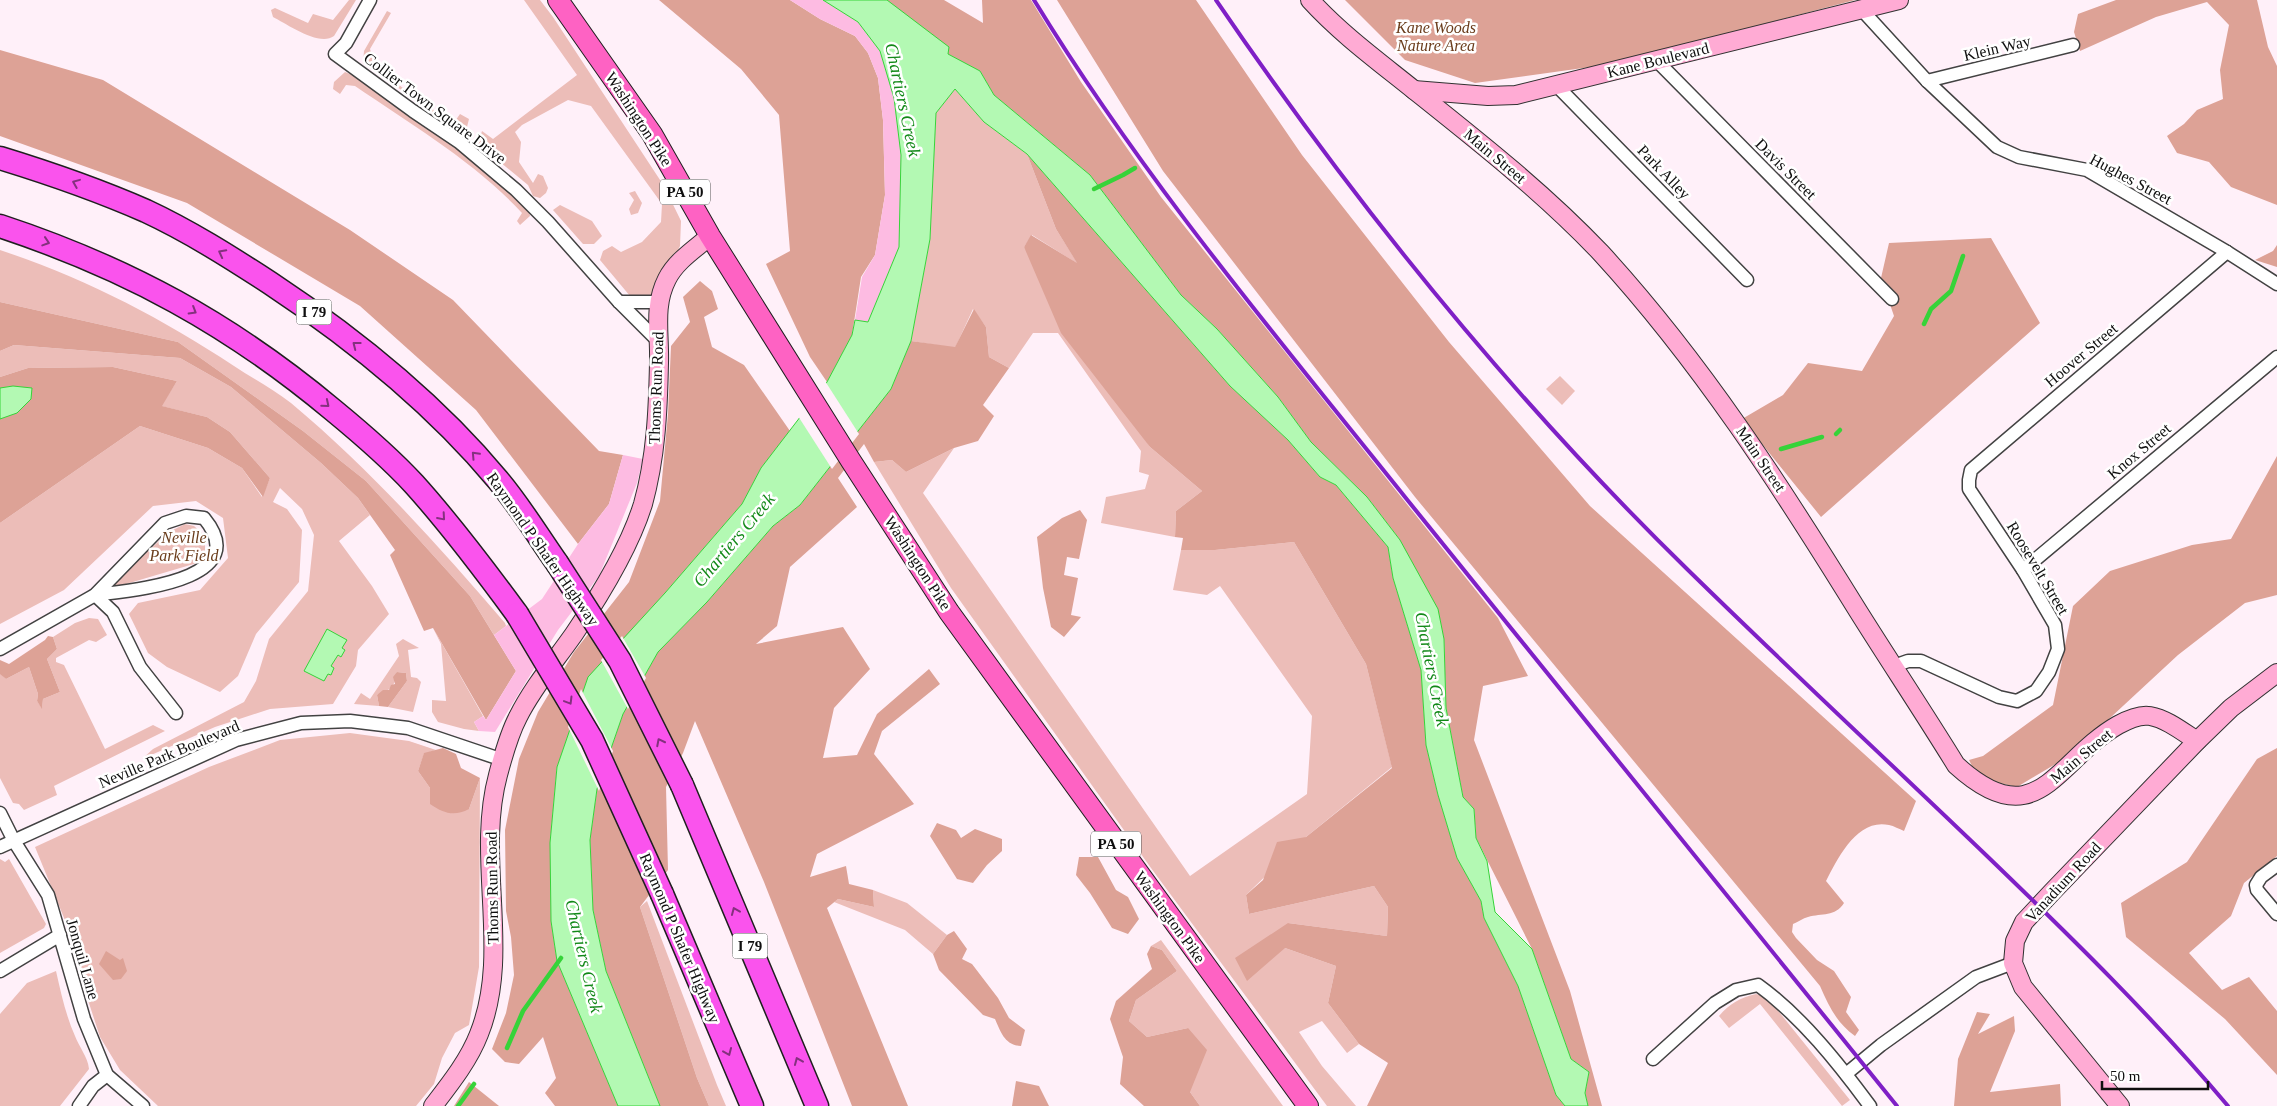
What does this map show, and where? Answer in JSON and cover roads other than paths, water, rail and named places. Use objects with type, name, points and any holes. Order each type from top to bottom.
[{"type":"highway","name":"Raymond P Shafer Highway","points":[[0,158],[54,175],[146,212],[230,256],[320,316],[380,363],[438,417],[498,480],[557,564],[620,661],[682,785],[817,1106]]},
{"type":"highway","name":"Raymond P Shafer Highway","points":[[0,226],[54,244],[118,271],[179,303],[239,339],[293,376],[364,436],[413,482],[466,544],[517,614],[592,740],[662,894],[752,1106]]},
{"type":"main road","name":"Washington Pike","points":[[558,0],[652,134],[710,236],[805,389],[949,612],[1308,1106]]},
{"type":"street","name":"Collier Town Square Drive","points":[[370,0],[346,43],[335,54],[459,142],[516,190],[548,222],[619,302],[660,342]]},
{"type":"street","name":"Main Street","points":[[1310,0],[1351,39],[1498,158],[1560,213],[1600,252],[1665,327],[1738,423],[1804,522],[1956,765],[1974,781],[1994,792],[2016,796],[2035,792],[2058,777],[2107,731],[2131,718],[2150,716],[2170,724],[2197,742]]},
{"type":"street","name":"Kane Boulevard","points":[[1414,90],[1488,96],[1516,94],[1557,86],[1899,0]]},
{"type":"street","name":"Hughes Street","points":[[1862,10],[1928,81],[1997,147],[2019,157],[2087,170],[2227,252],[2277,284]]},
{"type":"street","name":"Klein Way","points":[[1928,81],[2073,45]]},
{"type":"street","name":"Davis Street","points":[[1657,61],[1892,299]]},
{"type":"street","name":"Park Alley","points":[[1557,86],[1747,280]]},
{"type":"street","name":"Thoms Run Road","points":[[433,1106],[468,1056],[479,1035],[486,1011],[492,976],[493,940],[489,845],[494,797],[503,760],[517,718],[535,687],[575,631],[618,562],[642,505],[657,434],[660,342],[657,308],[661,290],[675,266],[710,236]]},
{"type":"street","name":"Hoover Street","points":[[1969,489],[1971,470],[2227,252]]},
{"type":"street","points":[[619,302],[658,302]]},
{"type":"street","name":"Knox Street","points":[[2022,570],[2277,357]]},
{"type":"street","name":"Roosevelt Street","points":[[1894,666],[1908,661],[1921,661],[1999,697],[2017,702],[2036,691],[2049,672],[2058,649],[2055,625],[2022,570],[1969,489]]},
{"type":"street","points":[[0,649],[95,595],[165,523],[186,516],[204,518],[214,530],[217,547],[211,562],[199,573],[155,587],[95,595]]},
{"type":"street","points":[[95,595],[113,612],[140,667],[176,713]]},
{"type":"street","name":"Vanadium Road","points":[[2013,963],[2014,941],[2024,922],[2231,708],[2277,673]]},
{"type":"street","name":"Neville Park Boulevard","points":[[0,847],[236,740],[301,724],[350,721],[408,728],[503,760]]},
{"type":"street","name":"Jonquil Lane","points":[[0,813],[14,841],[48,895],[84,1019],[107,1075],[143,1106]]},
{"type":"street","points":[[2277,865],[2260,878],[2256,885],[2257,890],[2277,914]]},
{"type":"street","points":[[0,971],[60,935]]},
{"type":"street","points":[[1846,1074],[1881,1045],[1976,977],[2013,963],[2023,987],[2120,1106]]},
{"type":"street","points":[[1652,1059],[1715,1003],[1736,990],[1758,985],[1778,1000],[1846,1074],[1870,1106]]},
{"type":"street","points":[[79,1106],[93,1086],[107,1075]]},
{"type":"water","name":"Chartiers Creek","points":[[823,0],[887,0],[949,47],[948,54],[980,71],[994,95],[1090,175],[1181,295],[1217,329],[1278,397],[1311,442],[1367,497],[1400,540],[1438,609],[1444,639],[1446,708],[1463,797],[1474,809],[1476,838],[1487,861],[1495,912],[1532,949],[1571,1059],[1589,1072],[1585,1093],[1588,1106],[1565,1106],[1556,1095],[1518,986],[1484,918],[1481,901],[1457,858],[1438,795],[1426,745],[1421,670],[1393,578],[1388,547],[1336,485],[1320,477],[1288,440],[1230,386],[1027,154],[984,122],[955,89],[936,113],[930,239],[911,341],[891,389],[800,505],[773,526],[707,602],[658,652],[623,714],[597,789],[590,840],[593,910],[606,971],[660,1106],[618,1106],[557,961],[551,921],[550,843],[557,767],[588,677],[665,593],[742,504],[761,468],[827,382],[852,335],[855,320],[868,322],[899,247],[901,155],[894,98],[880,51],[858,22]]},
{"type":"water","points":[[13,386],[32,388],[31,399],[17,413],[0,419],[0,388]]},
{"type":"water","points":[[327,629],[347,640],[342,648],[345,650],[341,657],[338,655],[331,666],[334,668],[331,675],[328,674],[324,681],[304,671]]},
{"type":"waterway","points":[[1094,189],[1135,168]]},
{"type":"waterway","points":[[1924,324],[1931,309],[1951,291],[1963,256]]},
{"type":"waterway","points":[[1836,434],[1840,430]]},
{"type":"waterway","points":[[1781,449],[1822,437]]},
{"type":"waterway","points":[[507,1048],[523,1011],[561,958]]},
{"type":"waterway","points":[[458,1106],[474,1084]]},
{"type":"railway","points":[[1034,0],[1119,130],[1259,316],[1897,1106]]},
{"type":"railway","points":[[1216,0],[1323,151],[1379,224],[1437,296],[1558,436],[1687,569],[2080,947],[2141,1009],[2228,1106]]},
{"type":"park label","name":"Kane Woods Nature Area","points":[[1436,36]]},
{"type":"park label","name":"Neville Park Field","points":[[184,546]]}]
